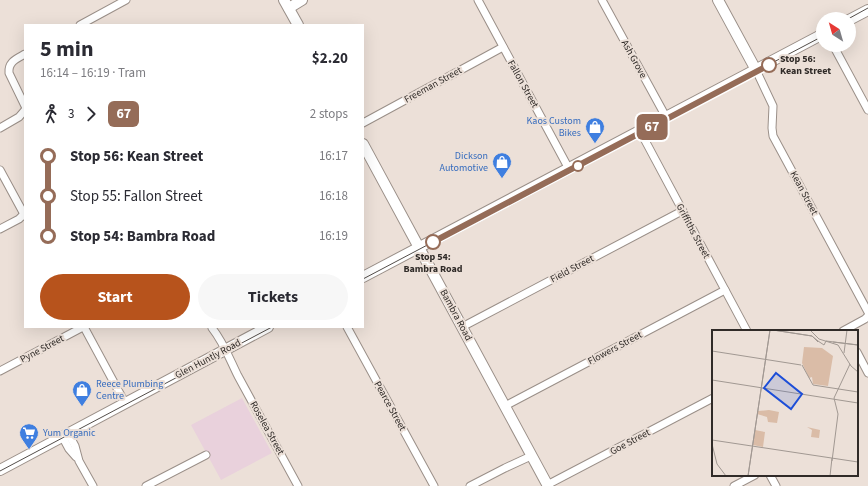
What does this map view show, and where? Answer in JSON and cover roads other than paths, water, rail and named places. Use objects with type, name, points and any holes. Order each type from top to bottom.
[{"type":"street","points":[[82,24],[126,0]]},
{"type":"street","points":[[297,24],[286,4],[302,0]]},
{"type":"street","name":"Fallon Street","points":[[478,0],[569,169]]},
{"type":"street","name":"Ash Grove","points":[[602,0],[666,117]]},
{"type":"street","points":[[718,0],[756,70]]},
{"type":"street","points":[[856,16],[868,10]]},
{"type":"street","points":[[364,276],[816,38]]},
{"type":"street","name":"Freeman Street","points":[[364,122],[503,47]]},
{"type":"street","points":[[837,52],[868,110]]},
{"type":"street","points":[[24,55],[11,63],[8,68],[24,104]]},
{"type":"street","name":"Kean Street","points":[[756,70],[774,106],[772,128],[774,136],[868,312]]},
{"type":"street","points":[[0,128],[20,117],[24,111]]},
{"type":"street","name":"Griffiths Street","points":[[640,132],[746,330]]},
{"type":"street","name":"Bambra Road","points":[[364,146],[548,486]]},
{"type":"street","points":[[0,170],[24,213]]},
{"type":"street","name":"Field Street","points":[[462,327],[682,211]]},
{"type":"street","points":[[0,229],[24,216]]},
{"type":"street","name":"Flowers Street","points":[[505,406],[724,290]]},
{"type":"street","points":[[846,330],[868,316]]},
{"type":"street","name":"Pyne Street","points":[[0,371],[82,328]]},
{"type":"street","points":[[85,328],[125,403]]},
{"type":"street","name":"Roselea Street","points":[[211,328],[298,486]]},
{"type":"street","name":"Glen Huntly Road","points":[[0,470],[266,328]]},
{"type":"street","name":"Pearce Street","points":[[347,328],[434,486]]},
{"type":"street","points":[[858,354],[868,373]]},
{"type":"street","name":"Goe Street","points":[[548,486],[712,399]]},
{"type":"street","points":[[65,435],[69,449],[79,461],[93,486]]},
{"type":"street","points":[[470,486],[530,453]]},
{"type":"street","points":[[146,486],[206,455]]},
{"type":"street","points":[[734,486],[753,476]]},
{"type":"street","points":[[771,476],[776,486]]},
{"type":"tram line","points":[[856,15],[868,8]]},
{"type":"tram line","points":[[364,278],[816,40]]},
{"type":"tram line","name":"67","points":[[433,242],[769,65]]},
{"type":"tram line","points":[[0,471],[270,328]]},
{"type":"place","name":"Stop 56: Kean Street","points":[[769,65]]},
{"type":"place","name":"Kaos Custom Bikes","points":[[595,144]]},
{"type":"place","name":"Dickson Automotive","points":[[502,179]]},
{"type":"place","name":"Stop 54: Bambra Road","points":[[433,242]]},
{"type":"place","name":"Reece Plumbing Centre","points":[[82,407]]},
{"type":"place","name":"Yum Organic","points":[[29,450]]}]
